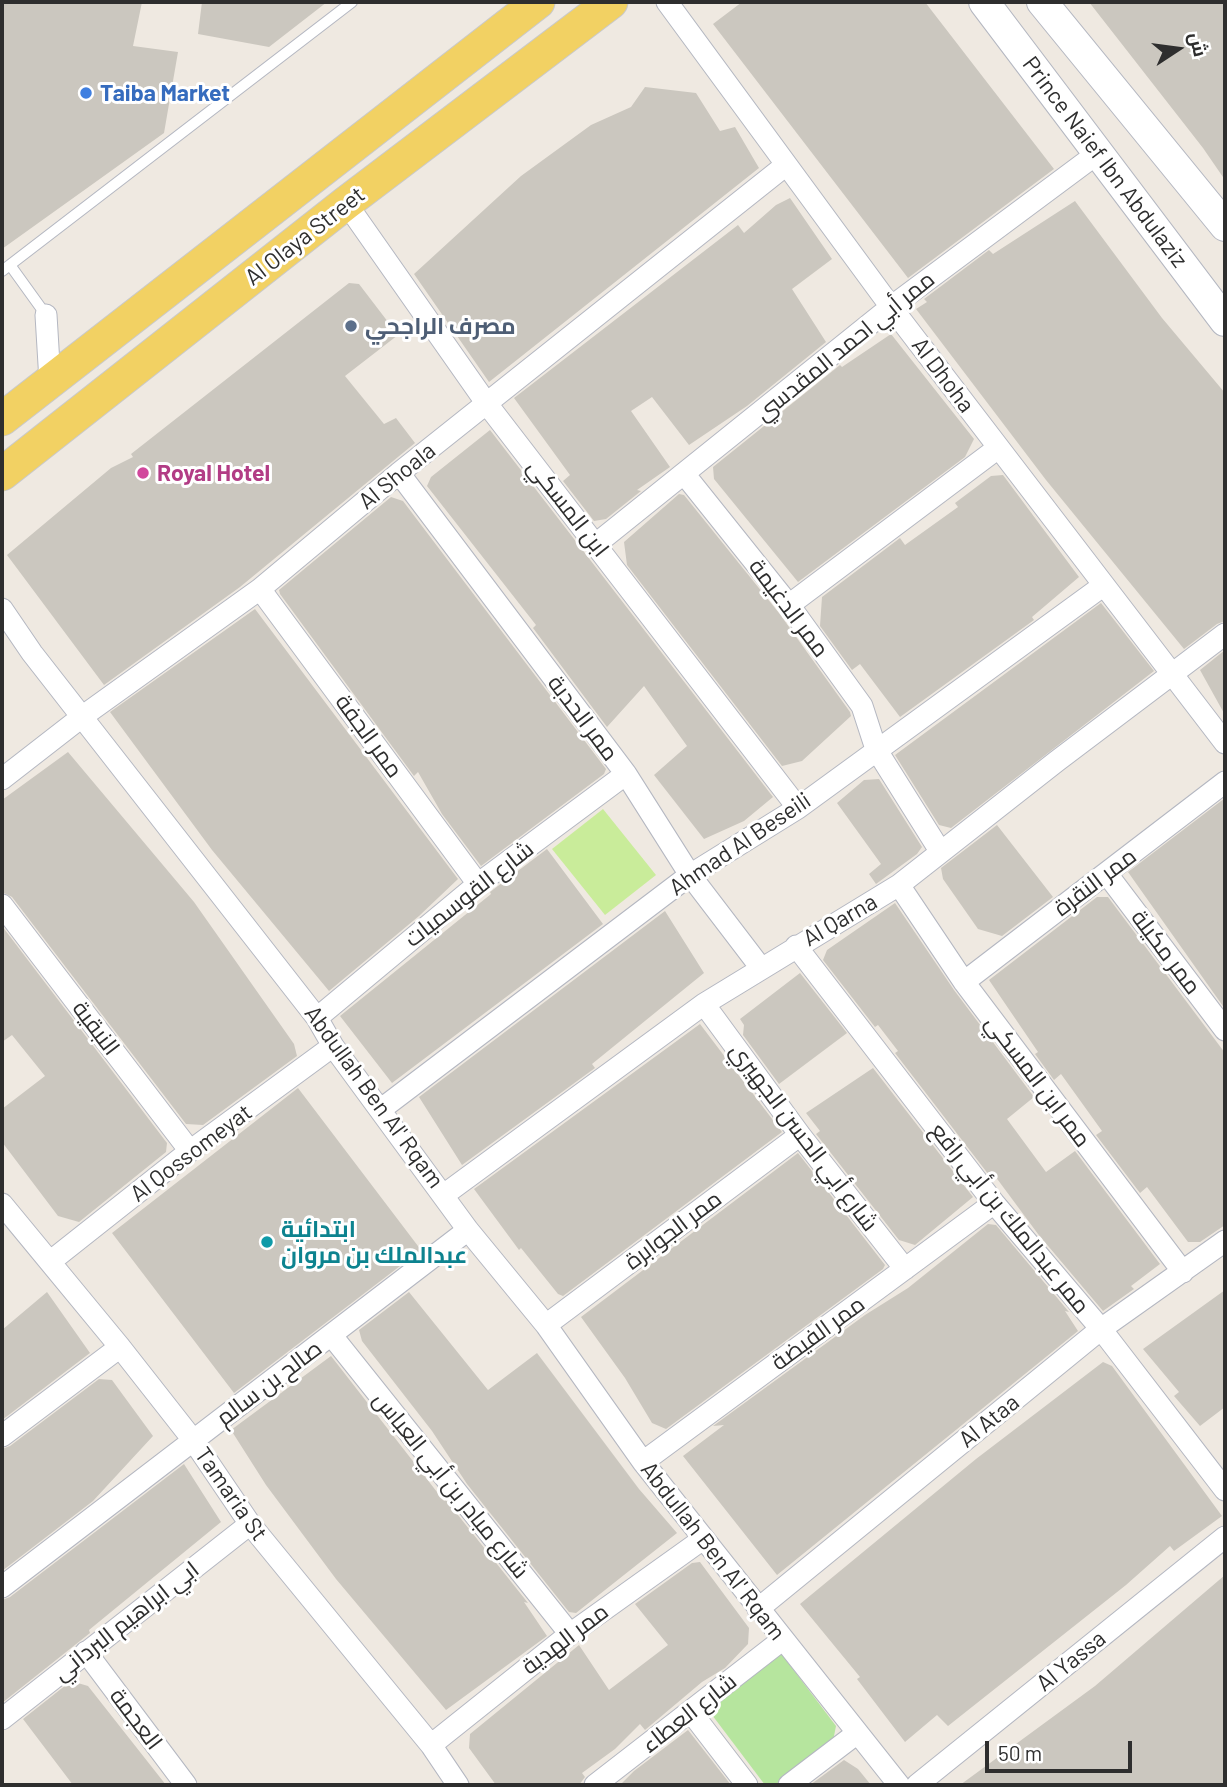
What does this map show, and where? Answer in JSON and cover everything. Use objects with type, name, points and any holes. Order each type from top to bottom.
[{"type":"main road","name":"Al Olaya Street","points":[[2,419],[538,2]]},
{"type":"main road","name":"Al Olaya Street","points":[[2,474],[346,203],[611,2]]},
{"type":"street","name":"Al Dhoha","points":[[667,2],[891,307],[1225,743]]},
{"type":"street","name":"Prince Naief Ibn Abdulaziz","points":[[984,2],[1225,321]]},
{"type":"street","name":"Prince Naief Ibn Abdulaziz","points":[[1042,2],[1225,226]]},
{"type":"street","points":[[1098,153],[1078,106],[1085,93],[1097,89],[1132,114]]},
{"type":"street","name":"ممر أبي احمد المقدسي","points":[[596,544],[891,307],[1098,153]]},
{"type":"street","name":"Al Shoala","points":[[2,779],[83,716],[260,589],[399,473],[786,165]]},
{"type":"street","name":"ابن المسكي","points":[[346,203],[487,404],[798,808]]},
{"type":"street","points":[[46,315],[50,382]]},
{"type":"street","points":[[789,606],[998,448]]},
{"type":"street","name":"ممر الحدبة","points":[[399,473],[626,774],[690,875],[761,968]]},
{"type":"street","name":"ممر الدغيمة","points":[[685,475],[789,606],[862,706],[876,749],[940,851]]},
{"type":"street","name":"Ahmad Al Beseili","points":[[380,1110],[690,875],[798,808],[1104,585]]},
{"type":"street","name":"ممر الجفة","points":[[260,589],[478,884]]},
{"type":"street","name":"Abdullah Ben Al' Rqam","points":[[2,609],[32,653],[317,1018],[333,1046],[445,1194],[468,1230],[546,1325],[643,1462],[899,1785]]},
{"type":"street","name":"Al Qarna","points":[[445,1194],[704,1004],[899,885],[1225,634]]},
{"type":"street","name":"شارع القوسميات","points":[[317,1018],[478,884],[626,774]]},
{"type":"street","name":"ممر النقرة","points":[[964,982],[1225,782]]},
{"type":"street","name":"ممر مكيلة","points":[[1107,873],[1225,1030]]},
{"type":"street","name":"ممر ابن المسكي","points":[[899,885],[964,982],[1184,1272]]},
{"type":"street","name":"النبقية","points":[[2,905],[190,1152]]},
{"type":"street","name":"ممر عبدالملك بن أبي رافع","points":[[796,946],[993,1203],[1101,1329],[1225,1490]]},
{"type":"street","name":"شارع أبي الحسن الجهيري","points":[[704,1004],[800,1135],[905,1269]]},
{"type":"street","name":"Al Qossomeyat","points":[[51,1261],[190,1152],[333,1046]]},
{"type":"street","name":"ممر الجوابرة","points":[[546,1325],[800,1135]]},
{"type":"street","name":"ممر الفيضة","points":[[643,1462],[993,1203]]},
{"type":"street","name":"Tamaria St","points":[[4,1213],[51,1261],[120,1347],[193,1440],[250,1524],[431,1745],[458,1785]]},
{"type":"street","name":"صالح بن سالم","points":[[2,1587],[468,1230]]},
{"type":"street","name":"Al Ataa","points":[[758,1609],[1101,1329],[1225,1241]]},
{"type":"street","name":"شارع مبادر بن أبي العباس","points":[[332,1336],[569,1634]]},
{"type":"street","points":[[2,1436],[120,1347]]},
{"type":"street","name":"ابي ابراهيم البرداني","points":[[2,1719],[250,1524]]},
{"type":"street","name":"Al Yassa","points":[[918,1785],[1225,1537]]},
{"type":"street","name":"ممر الهدية","points":[[431,1745],[569,1634],[703,1539]]},
{"type":"street","name":"شارع العطاء","points":[[595,1785],[782,1640]]},
{"type":"street","name":"العجمة","points":[[86,1652],[186,1785]]},
{"type":"street","points":[[691,1712],[747,1785]]},
{"type":"street","points":[[789,1785],[856,1734]]},
{"type":"lane","points":[[46,315],[6,268],[352,2]]},
{"type":"green space","points":[[603,809],[656,875],[605,915],[552,849]]},
{"type":"green space","points":[[780,1652],[836,1726],[833,1741],[775,1785],[765,1785],[706,1707]]},
{"type":"building","name":"Taiba Market","points":[[2,2],[142,2],[133,46],[178,52],[164,133],[2,249]]},
{"type":"building","name":"Taiba Market","points":[[202,2],[327,2],[269,47],[198,34]]},
{"type":"building","points":[[742,2],[925,2],[1054,169],[908,278],[713,24]]},
{"type":"building","points":[[1089,2],[1225,2],[1225,180],[1203,148]]},
{"type":"building","points":[[645,87],[696,93],[720,131],[735,127],[759,168],[489,382],[414,274],[521,176],[591,125],[631,107]]},
{"type":"building","points":[[790,198],[832,259],[792,289],[826,342],[747,406],[689,445],[652,397],[631,411],[670,467],[637,490],[641,491],[606,519],[594,521],[563,481],[570,475],[514,398],[738,225],[744,233],[776,205]]},
{"type":"building","points":[[1075,201],[1162,318],[1225,393],[1225,621],[1184,649],[1046,480],[916,309],[927,302],[924,299],[989,250],[993,254]]},
{"type":"building","points":[[349,283],[359,284],[398,335],[345,376],[384,424],[396,418],[415,443],[240,587],[104,685],[7,555],[111,468],[133,457],[131,454]]},
{"type":"building","points":[[891,334],[974,439],[965,457],[798,582],[714,479],[713,467],[840,365],[842,367]]},
{"type":"building","points":[[490,430],[773,797],[744,821],[704,839],[654,775],[687,746],[644,686],[607,727],[533,628],[536,625],[427,486],[431,477]]},
{"type":"building","points":[[1003,475],[1079,577],[1032,617],[1034,620],[900,717],[860,664],[852,670],[820,626],[822,597],[900,538],[905,545],[958,507],[955,503],[991,476]]},
{"type":"building","points":[[679,494],[684,495],[779,613],[850,712],[851,716],[802,761],[782,766],[627,565],[624,542]]},
{"type":"building","points":[[391,497],[403,501],[606,769],[604,774],[481,866],[442,814],[418,772],[414,776],[279,590]]},
{"type":"building","points":[[1101,603],[1154,671],[951,828],[939,825],[895,755]]},
{"type":"building","points":[[255,609],[458,879],[419,916],[329,991],[212,850],[110,712]]},
{"type":"building","points":[[1225,650],[1225,715],[1200,670]]},
{"type":"building","points":[[68,752],[194,902],[294,1044],[297,1056],[203,1125],[186,1124],[12,897],[2,892],[2,800]]},
{"type":"building","points":[[879,779],[922,847],[917,854],[876,884],[869,874],[881,864],[837,803],[864,780]]},
{"type":"building","points":[[1225,798],[1225,1009],[1128,872]]},
{"type":"building","points":[[997,825],[1053,897],[1002,936],[978,929],[943,879],[941,868]]},
{"type":"building","points":[[547,849],[603,924],[392,1083],[340,1016],[491,894],[490,892]]},
{"type":"building","points":[[1097,897],[1108,897],[1225,1053],[1225,1225],[1200,1242],[1188,1242],[1147,1187],[1140,1193],[1096,1135],[1102,1131],[1061,1074],[1054,1080],[1035,1054],[1038,1052],[989,980]]},
{"type":"building","points":[[895,903],[954,990],[1034,1097],[1007,1119],[1046,1172],[1075,1151],[1160,1264],[1131,1286],[1134,1289],[1103,1311],[1038,1234],[995,1176],[992,1179],[895,1053],[898,1051],[878,1025],[875,1027],[823,960],[827,950]]},
{"type":"building","points":[[665,911],[704,973],[592,1064],[595,1068],[462,1165],[419,1097]]},
{"type":"building","points":[[2,926],[167,1143],[166,1152],[79,1222],[58,1216],[2,1142],[2,1109],[45,1076],[12,1035],[2,1042]]},
{"type":"building","points":[[800,973],[847,1033],[779,1084],[743,1035],[744,1025],[740,1019]]},
{"type":"building","points":[[700,1024],[782,1132],[563,1296],[558,1294],[521,1248],[519,1250],[474,1189]]},
{"type":"building","points":[[873,1068],[973,1197],[915,1245],[899,1240],[816,1134],[820,1131],[806,1113]]},
{"type":"building","name":"ابتدائية عبدالملك بن مروان","points":[[298,1088],[421,1250],[234,1393],[112,1233]]},
{"type":"building","points":[[798,1153],[885,1265],[883,1269],[666,1429],[652,1423],[625,1378],[581,1317]]},
{"type":"building","points":[[988,1224],[996,1225],[1069,1312],[1065,1311],[1078,1331],[777,1575],[683,1456],[724,1425],[713,1426],[865,1315],[908,1288]]},
{"type":"building","points":[[1225,1290],[1225,1407],[1200,1426],[1174,1396],[1179,1392],[1143,1349]]},
{"type":"building","points":[[47,1292],[90,1353],[2,1420],[2,1330]]},
{"type":"building","points":[[409,1292],[488,1390],[537,1353],[639,1489],[677,1533],[576,1613],[569,1612],[467,1484],[432,1431],[362,1341],[359,1330]]},
{"type":"building","points":[[331,1356],[528,1603],[524,1602],[547,1636],[446,1710],[336,1579],[266,1485],[231,1430]]},
{"type":"building","points":[[1103,1362],[1112,1366],[1222,1516],[1174,1551],[1170,1546],[1126,1585],[948,1726],[937,1715],[905,1742],[857,1679],[860,1677],[800,1604],[976,1459]]},
{"type":"building","points":[[99,1379],[112,1380],[153,1436],[93,1501],[2,1571],[2,1449],[10,1446]]},
{"type":"building","points":[[184,1464],[221,1522],[89,1630],[90,1633],[2,1703],[2,1600],[10,1597]]},
{"type":"building","points":[[700,1562],[749,1628],[748,1644],[725,1668],[702,1682],[645,1730],[640,1724],[615,1749],[582,1773],[585,1777],[579,1785],[496,1785],[469,1748],[470,1734],[579,1645],[609,1690],[668,1645],[635,1604],[692,1563]]},
{"type":"building","points":[[1225,1575],[1225,1785],[960,1785],[1095,1686]]},
{"type":"building","points":[[71,1681],[88,1686],[166,1785],[73,1785],[23,1719]]},
{"type":"building","points":[[688,1730],[731,1785],[620,1785],[634,1771]]},
{"type":"building","points":[[844,1760],[858,1769],[871,1785],[810,1785]]},
{"type":"place","name":"Taiba Market","points":[[86,93]]},
{"type":"place","name":"مصرف الراجحي","points":[[351,326]]},
{"type":"place","name":"Royal Hotel","points":[[143,473]]},
{"type":"place","name":"ابتدائية عبدالملك بن مروان","points":[[267,1242]]}]
